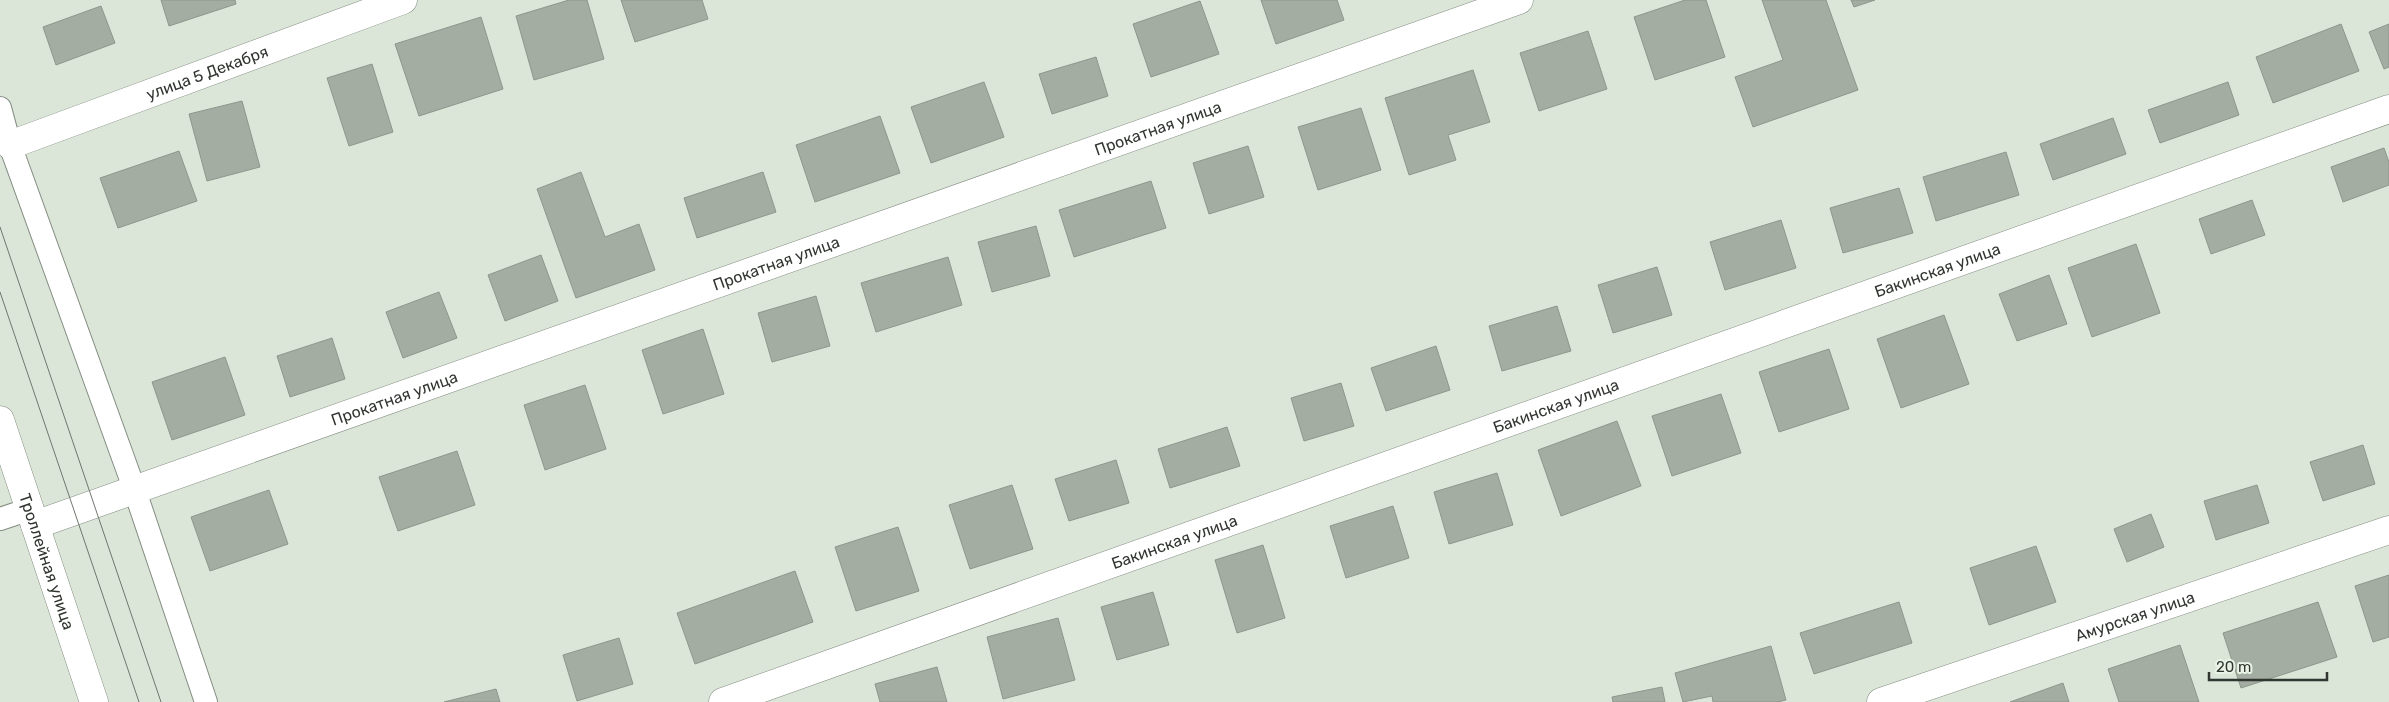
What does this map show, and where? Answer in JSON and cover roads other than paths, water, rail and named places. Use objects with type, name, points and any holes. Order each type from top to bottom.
[{"type":"street","name":"улица 5 Декабря","points":[[10,145],[403,0]]},
{"type":"street","name":"Прокатная улица","points":[[32,517],[134,488],[1519,0]]},
{"type":"street","name":"Бакинская улица","points":[[723,702],[2389,109]]},
{"type":"street","name":"Троллейная улица","points":[[0,420],[94,702]]},
{"type":"street","name":"Амурская улица","points":[[1881,702],[2389,530]]},
{"type":"lane","points":[[0,108],[10,145],[134,488],[206,702]]},
{"type":"lane","points":[[0,519],[32,517]]},
{"type":"tram line","points":[[0,227],[161,702]]},
{"type":"tram line","points":[[0,292],[139,702]]}]
